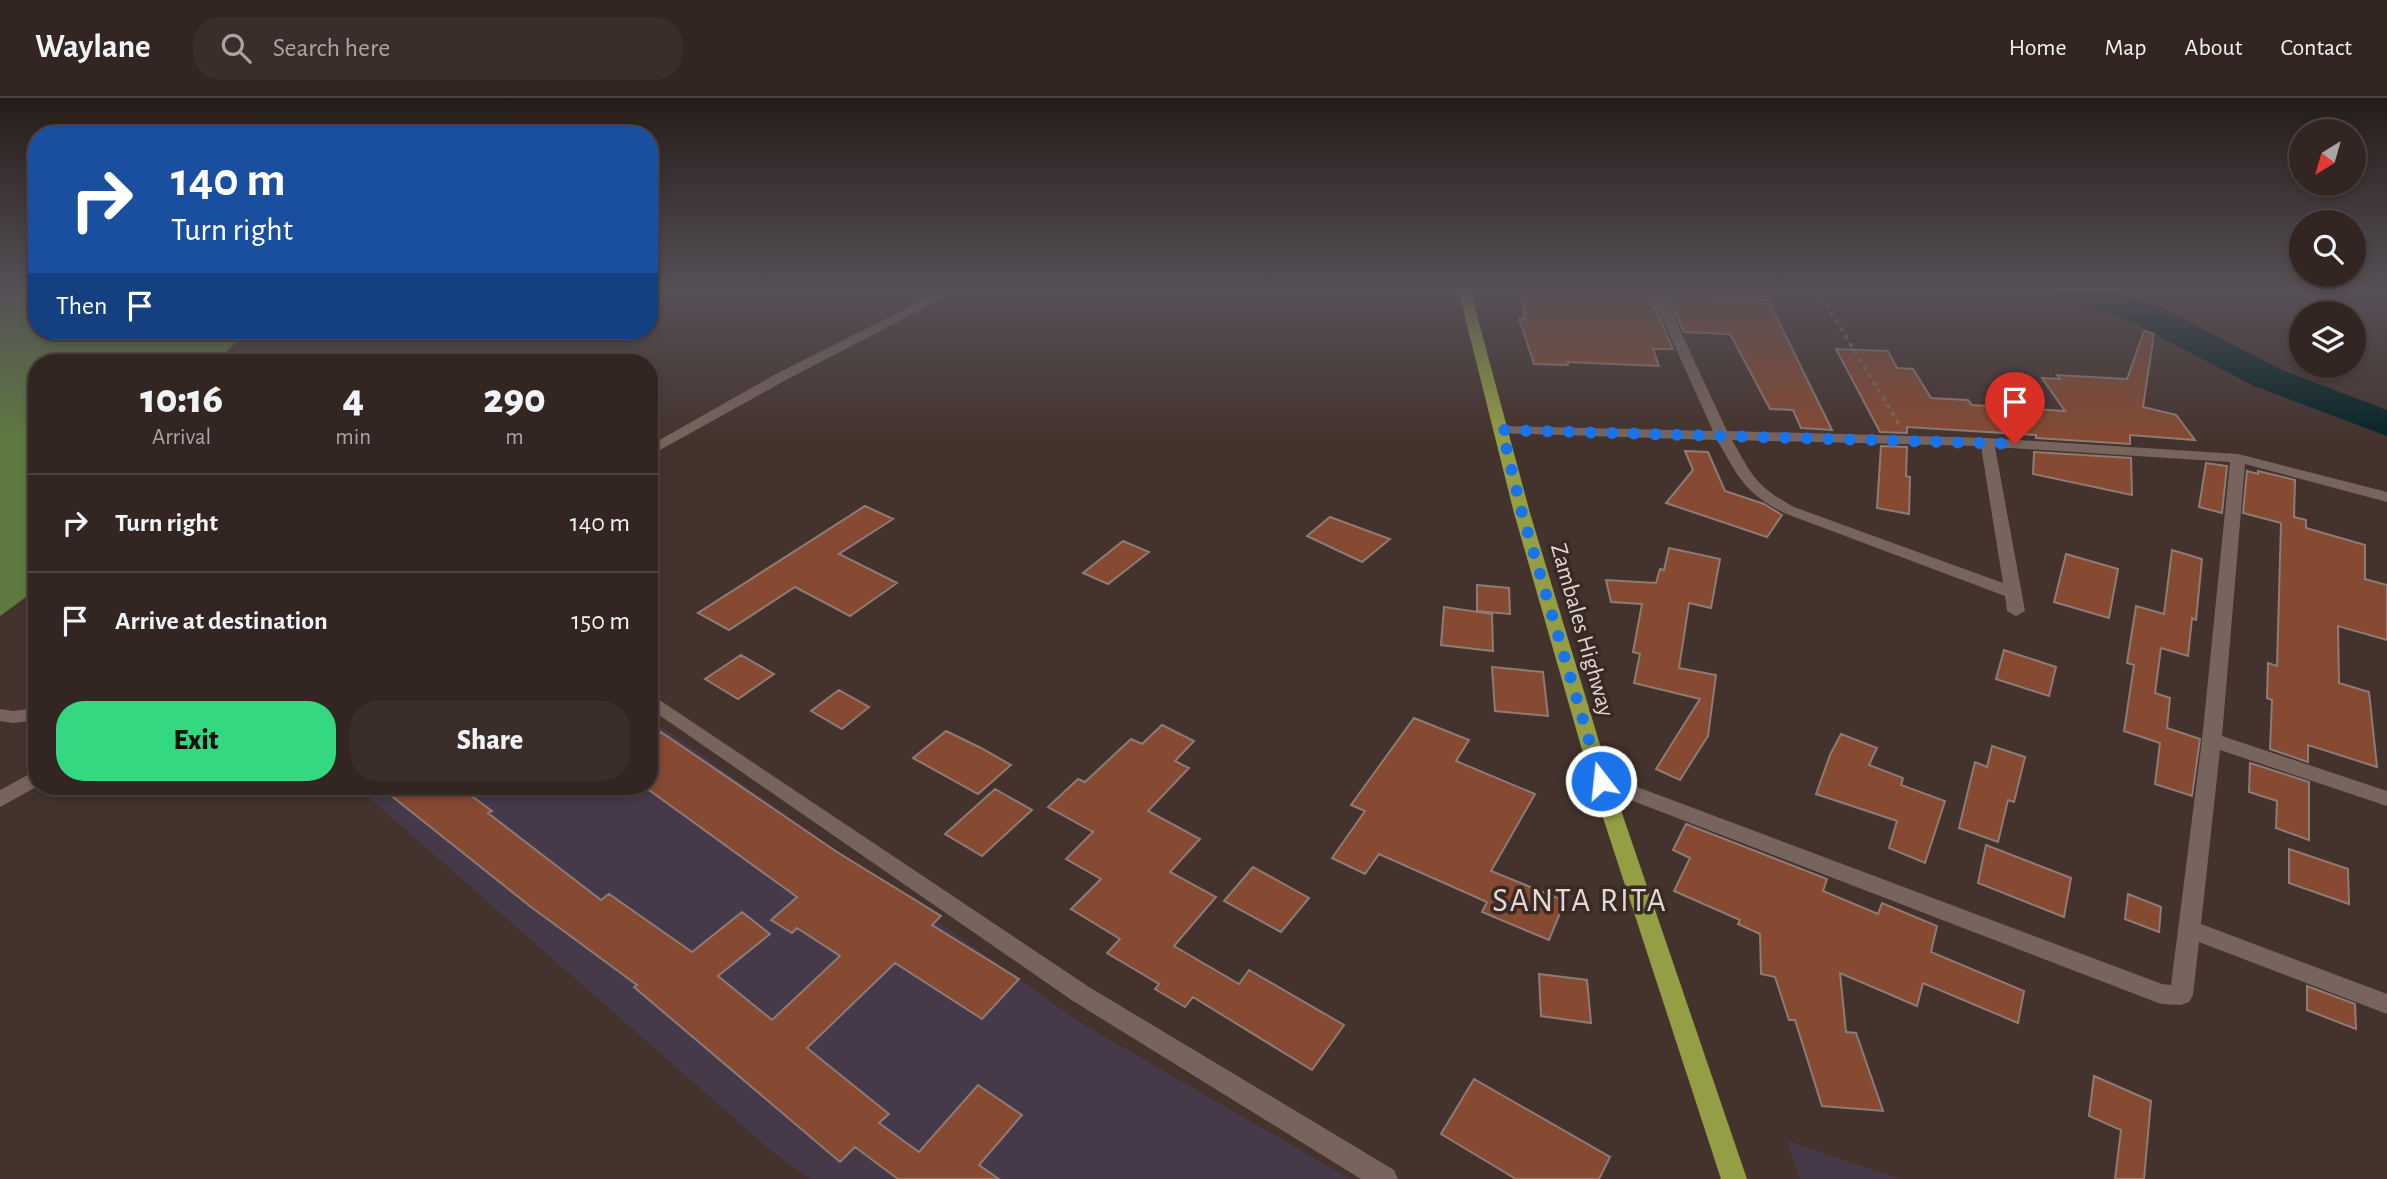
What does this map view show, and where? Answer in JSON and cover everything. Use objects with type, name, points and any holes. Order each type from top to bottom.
[{"type":"main road","name":"Zambales Highway","points":[[1478,339],[1522,513],[1601,781],[1734,1179]]},
{"type":"street","points":[[658,447],[781,377],[855,339]]},
{"type":"street","points":[[1678,339],[1721,435],[1749,483],[1765,498],[1789,510],[2013,593]]},
{"type":"street","points":[[1502,430],[1909,439],[2238,458],[2387,497]]},
{"type":"street","points":[[1987,442],[2016,611]]},
{"type":"street","points":[[1601,781],[2161,994],[2181,995],[2211,740],[2238,458]]},
{"type":"street","points":[[658,705],[1082,994],[1385,1179]]},
{"type":"street","points":[[0,715],[28,715]]},
{"type":"street","points":[[2211,740],[2387,799]]},
{"type":"street","points":[[0,800],[28,783]]},
{"type":"street","points":[[2190,929],[2387,1004]]},
{"type":"path","points":[[1848,339],[1909,439]]},
{"type":"shaded area","points":[[658,724],[1081,1023],[1350,1179],[811,1179],[775,1154],[366,795],[658,795]]},
{"type":"shaded area","points":[[1787,1141],[1899,1179],[1800,1179]]},
{"type":"green space","points":[[0,339],[238,340],[224,354],[28,354],[28,596],[0,616]]},
{"type":"building","points":[[1526,339],[1669,339],[1673,349],[1653,349],[1659,366],[1567,362],[1568,365],[1534,364]]},
{"type":"building","points":[[1733,339],[1787,339],[1832,430],[1801,428],[1793,410],[1770,409]]},
{"type":"building","points":[[2141,339],[2153,339],[2143,407],[2176,415],[2195,440],[2130,435],[2130,444],[1907,427],[1907,433],[1880,432],[1836,349],[1888,351],[1897,368],[1913,369],[1931,398],[1968,400],[1972,405],[2065,411],[2042,378],[2060,379],[2057,375],[2127,379]]},
{"type":"building","points":[[1881,446],[1907,447],[1906,476],[1910,477],[1909,514],[1877,508]]},
{"type":"building","points":[[1685,451],[1708,452],[1725,491],[1764,504],[1782,515],[1767,537],[1666,503],[1693,470]]},
{"type":"building","points":[[2034,452],[2131,458],[2132,495],[2033,474]]},
{"type":"building","points":[[2206,463],[2227,466],[2222,513],[2199,507]]},
{"type":"building","points":[[2247,471],[2295,480],[2294,517],[2306,520],[2306,528],[2365,545],[2365,579],[2387,585],[2387,640],[2338,626],[2339,683],[2369,692],[2377,767],[2308,745],[2308,762],[2270,749],[2272,700],[2267,698],[2268,663],[2277,666],[2281,523],[2243,513]]},
{"type":"building","points":[[865,506],[893,519],[839,554],[897,583],[850,616],[795,587],[729,630],[698,613]]},
{"type":"building","points":[[1330,517],[1390,539],[1362,562],[1307,536]]},
{"type":"building","points":[[1123,541],[1149,552],[1108,584],[1083,573]]},
{"type":"building","points":[[1669,548],[1720,559],[1711,608],[1689,603],[1679,668],[1716,675],[1708,736],[1680,780],[1656,769],[1700,699],[1634,683],[1640,654],[1633,652],[1642,604],[1611,602],[1606,580],[1656,583],[1660,569],[1664,570]]},
{"type":"building","points":[[2172,550],[2202,559],[2196,620],[2192,618],[2188,656],[2161,648],[2155,693],[2170,698],[2167,728],[2200,739],[2192,796],[2155,784],[2160,743],[2124,731],[2134,665],[2127,663],[2136,606],[2164,614]]},
{"type":"building","points":[[2066,554],[2118,569],[2109,618],[2054,602]]},
{"type":"building","points":[[1477,585],[1509,588],[1510,614],[1477,611]]},
{"type":"building","points":[[1444,607],[1492,614],[1493,651],[1441,645]]},
{"type":"building","points":[[2004,650],[2056,667],[2049,696],[1996,679]]},
{"type":"building","points":[[741,655],[774,674],[738,699],[705,679]]},
{"type":"building","points":[[1492,667],[1543,672],[1548,716],[1495,711]]},
{"type":"building","points":[[839,690],[869,707],[842,729],[811,711]]},
{"type":"building","points":[[1414,718],[1469,740],[1456,761],[1535,794],[1491,871],[1565,901],[1549,940],[1482,912],[1487,902],[1379,854],[1365,874],[1332,858],[1365,811],[1351,805]]},
{"type":"building","points":[[1162,725],[1194,741],[1175,761],[1189,768],[1148,811],[1200,839],[1170,872],[1216,897],[1174,946],[1239,984],[1249,970],[1344,1025],[1312,1070],[1193,997],[1185,1007],[1155,989],[1159,984],[1107,953],[1120,939],[1071,909],[1101,879],[1066,859],[1093,832],[1048,807],[1078,779],[1085,782],[1131,739],[1142,744]]},
{"type":"building","points":[[946,731],[1011,765],[978,794],[913,758]]},
{"type":"building","points":[[661,732],[837,852],[941,916],[932,925],[1019,979],[982,1019],[895,963],[807,1048],[889,1114],[879,1123],[919,1152],[978,1085],[1022,1115],[979,1165],[999,1179],[898,1179],[855,1147],[840,1162],[634,987],[637,985],[531,907],[390,795],[470,795],[492,811],[488,813],[601,900],[609,894],[692,952],[742,912],[770,934],[718,976],[772,1020],[840,956],[797,928],[792,933],[771,920],[797,897],[656,795],[658,734]]},
{"type":"building","points":[[1841,734],[1877,748],[1869,765],[1903,778],[1901,785],[1945,801],[1925,863],[1889,848],[1897,821],[1816,794]]},
{"type":"building","points":[[1992,746],[2025,757],[2014,802],[2008,800],[1998,842],[1959,828],[1975,762],[1987,767]]},
{"type":"building","points":[[2250,763],[2309,782],[2309,840],[2276,828],[2277,801],[2249,792]]},
{"type":"building","points":[[995,789],[1032,810],[982,856],[945,834]]},
{"type":"building","points":[[1686,824],[1827,879],[1823,891],[1878,914],[1882,903],[1937,926],[1931,952],[2024,991],[2018,1023],[1923,983],[1917,1006],[1840,973],[1846,1032],[1856,1033],[1883,1111],[1822,1106],[1795,1020],[1789,1020],[1775,977],[1761,974],[1760,934],[1738,924],[1740,920],[1674,891],[1690,858],[1673,850]]},
{"type":"building","points":[[1986,845],[2071,878],[2064,917],[1978,883]]},
{"type":"building","points":[[2289,849],[2348,869],[2349,904],[2289,883]]},
{"type":"building","points":[[1253,867],[1309,898],[1281,932],[1224,901]]},
{"type":"building","points":[[2128,894],[2161,907],[2159,932],[2125,919]]},
{"type":"building","points":[[1539,974],[1587,980],[1591,1023],[1541,1016]]},
{"type":"building","points":[[2307,986],[2355,1004],[2356,1029],[2307,1010]]},
{"type":"building","points":[[2094,1076],[2151,1101],[2144,1179],[2115,1179],[2121,1130],[2089,1116]]},
{"type":"building","points":[[1474,1079],[1610,1157],[1599,1179],[1516,1179],[1441,1134]]},
{"type":"waterway","points":[[2194,339],[2268,378],[2387,424]]},
{"type":"district","name":"SANTA RITA","points":[[1580,901]]},
{"type":"route","points":[[1601,781],[1522,513],[1502,430],[1909,439],[2015,444]]}]
